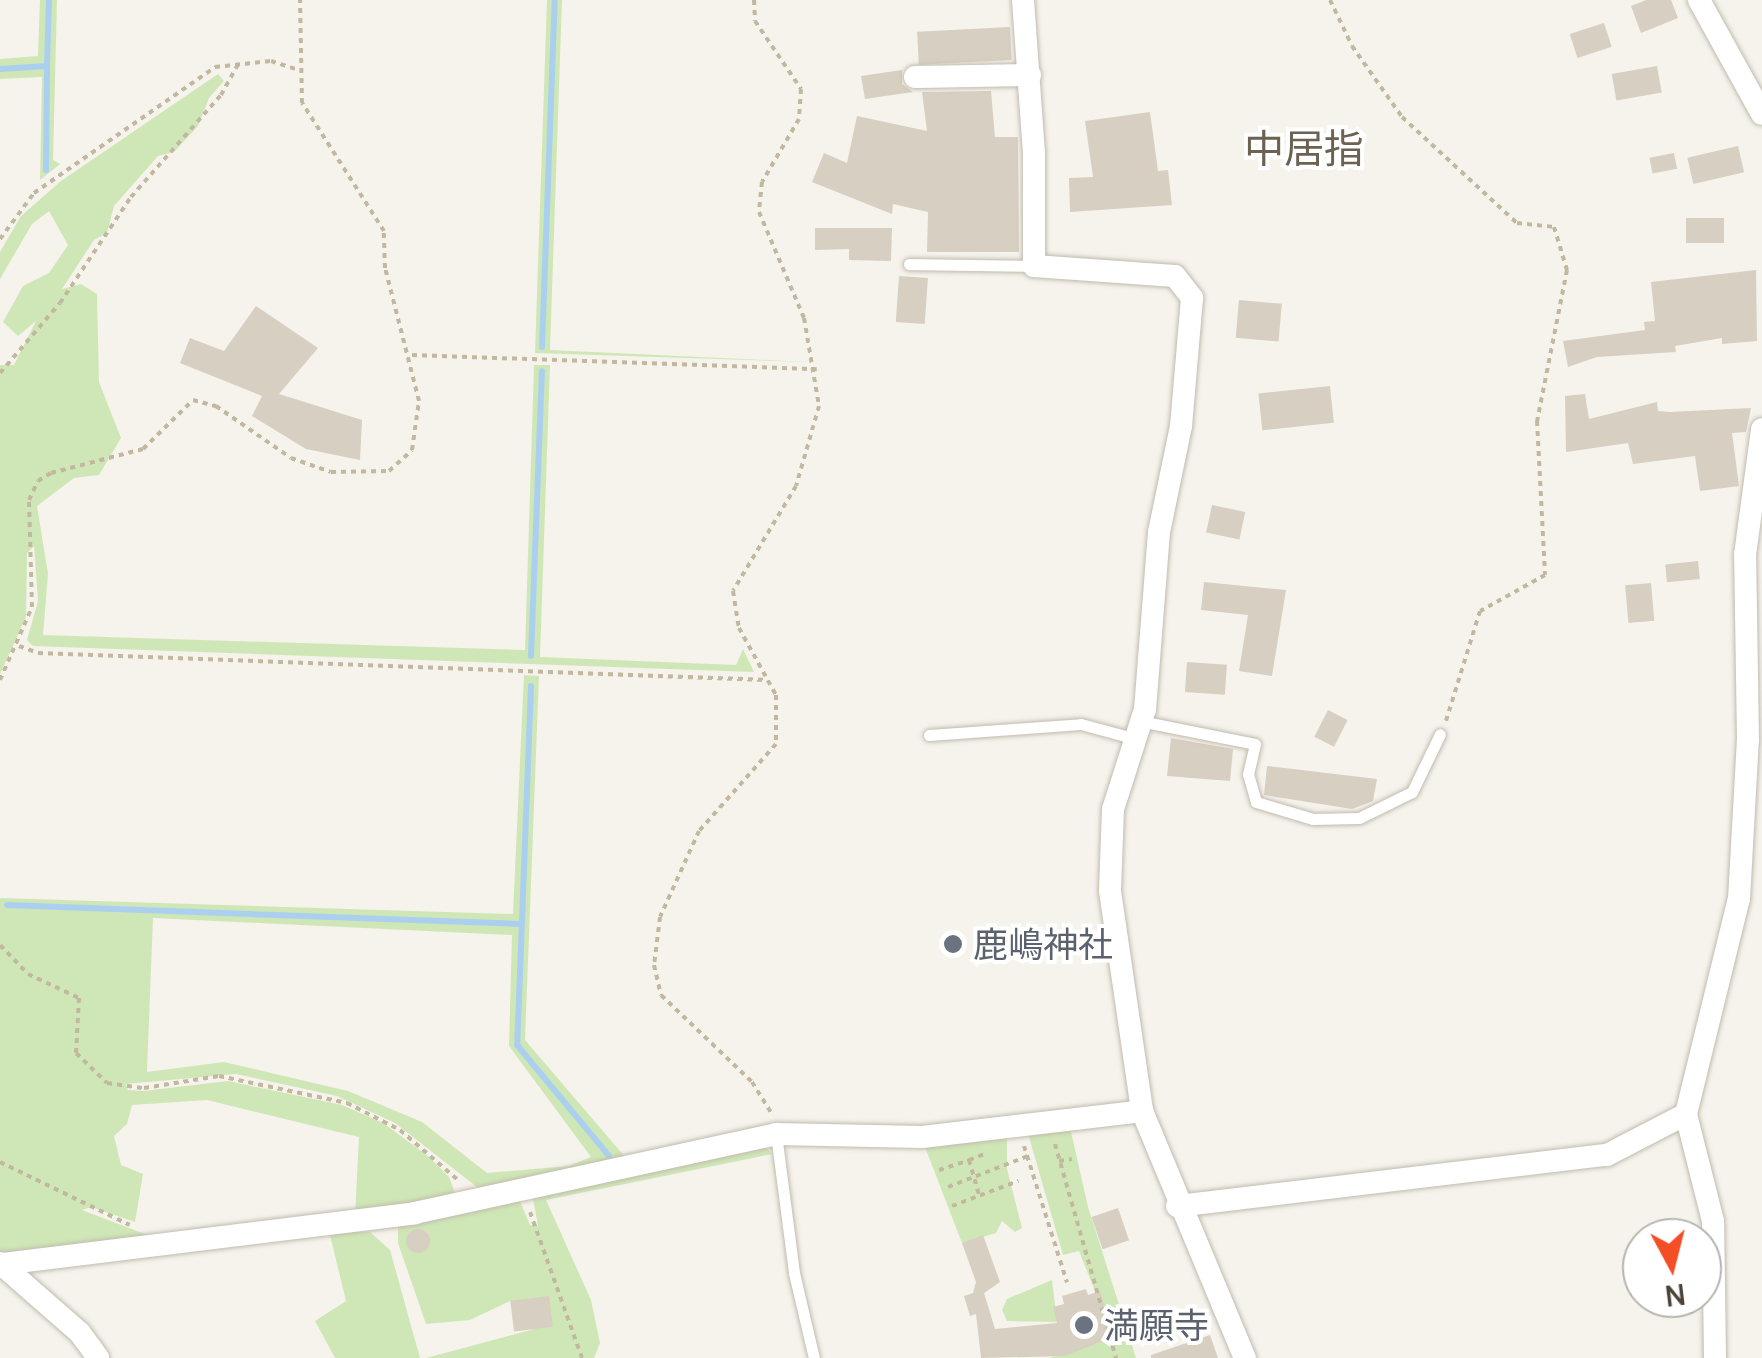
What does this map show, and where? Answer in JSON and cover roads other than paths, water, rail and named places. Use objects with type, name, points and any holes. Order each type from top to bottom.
[{"type":"street","points":[[1022,0],[1030,75],[1034,266],[1175,276],[1190,288],[1188,366],[1159,532],[1137,730],[1113,808],[1109,862],[1142,1111],[1178,1206],[1245,1358]]},
{"type":"street","points":[[1699,0],[1762,114]]},
{"type":"street","points":[[915,77],[1030,75]]},
{"type":"street","points":[[1715,1358],[1713,1221],[1686,1114],[1739,899],[1748,740],[1745,554],[1762,429]]},
{"type":"street","points":[[1,1264],[335,1225],[522,1190],[776,1134],[1024,1144],[1142,1111]]},
{"type":"street","points":[[1178,1206],[1608,1155],[1686,1114]]},
{"type":"street","points":[[1,1264],[80,1333],[98,1358]]},
{"type":"lane","points":[[909,264],[1034,266]]},
{"type":"lane","points":[[928,735],[1081,724],[1255,744],[1248,774],[1256,802],[1313,819],[1359,818],[1412,792],[1440,734]]},
{"type":"lane","points":[[776,1134],[794,1273],[814,1358]]},
{"type":"waterway","points":[[0,69],[47,66],[49,0]]},
{"type":"waterway","points":[[542,347],[555,0]]},
{"type":"waterway","points":[[46,170],[47,66]]},
{"type":"waterway","points":[[531,656],[542,371]]},
{"type":"waterway","points":[[531,686],[517,1045],[609,1156]]},
{"type":"waterway","points":[[7,905],[521,924]]},
{"type":"place","name":"鹿嶋神社","points":[[953,944]]},
{"type":"place","name":"満願寺","points":[[1084,1325]]},
{"type":"district","name":"中居指","points":[[1304,148]]}]
